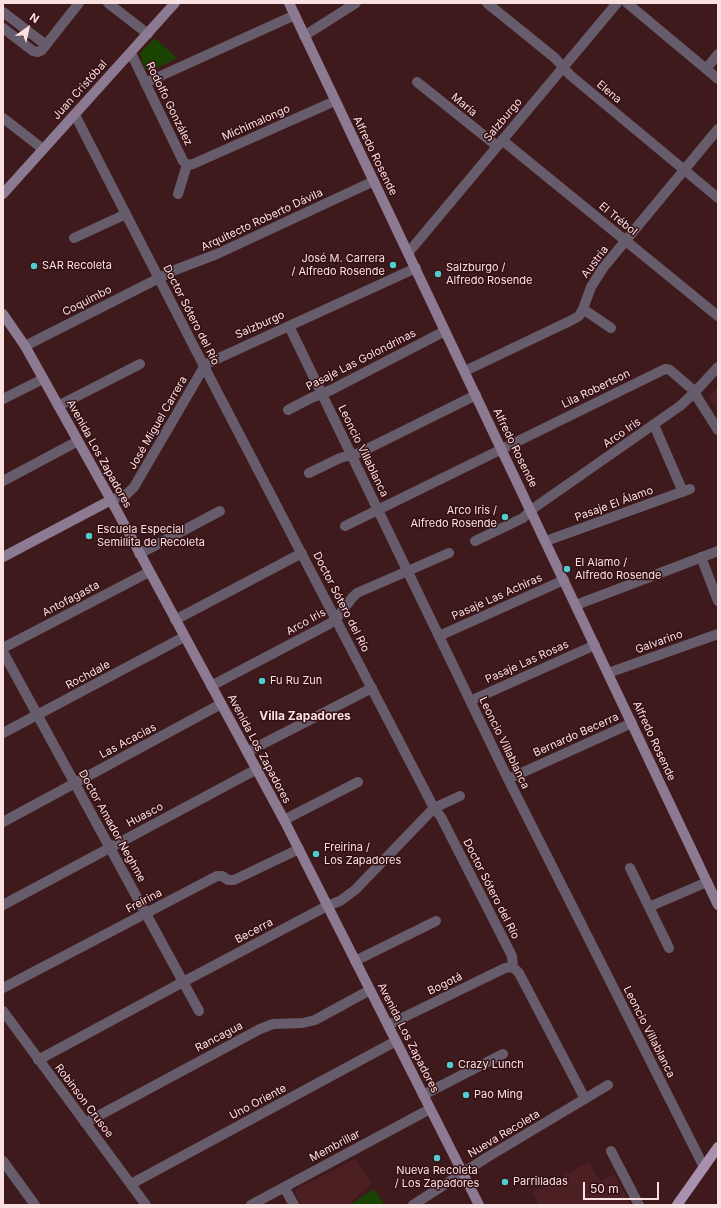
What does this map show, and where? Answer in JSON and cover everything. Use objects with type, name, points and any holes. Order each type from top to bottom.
[{"type":"main road","points":[[677,1205],[718,1147]]},
{"type":"street","points":[[3,28],[33,51],[38,52],[42,50],[79,3]]},
{"type":"street","points":[[108,3],[148,34]]},
{"type":"street","name":"Juan Cristóbal","points":[[3,194],[175,3]]},
{"type":"street","name":"Alfredo Rosende","points":[[289,3],[502,448],[718,905]]},
{"type":"street","points":[[304,36],[356,3]]},
{"type":"street","name":"Elena","points":[[488,3],[555,58],[570,75],[718,198]]},
{"type":"street","name":"Salzburgo","points":[[408,253],[616,3]]},
{"type":"street","points":[[627,3],[718,79]]},
{"type":"street","points":[[3,12],[46,45]]},
{"type":"street","points":[[145,83],[295,15]]},
{"type":"street","name":"Rodolfo González","points":[[131,53],[183,161],[187,165]]},
{"type":"street","points":[[706,69],[718,54]]},
{"type":"street","name":"María","points":[[417,82],[500,143]]},
{"type":"street","name":"Michimalongo","points":[[187,165],[191,165],[335,100]]},
{"type":"street","name":"Doctor Sótero del Río","points":[[75,115],[204,367],[512,956],[513,967],[519,972],[585,1099]]},
{"type":"street","points":[[3,118],[44,149]]},
{"type":"street","name":"Austria","points":[[465,371],[579,316],[596,278],[718,129]]},
{"type":"street","name":"El Trébol","points":[[500,143],[626,241],[718,316]]},
{"type":"street","points":[[178,194],[187,165]]},
{"type":"street","name":"Arquitecto Roberto Dávila","points":[[159,278],[175,270],[217,254],[374,181]]},
{"type":"street","points":[[74,238],[126,214]]},
{"type":"street","name":"Salzburgo","points":[[204,367],[212,360],[416,268]]},
{"type":"street","name":"Coquimbo","points":[[25,346],[159,278]]},
{"type":"street","points":[[583,309],[611,328]]},
{"type":"street","name":"Avenida Los Zapadores","points":[[3,314],[25,346],[111,500],[284,820],[479,1205]]},
{"type":"street","name":"Leoncio Villablanca","points":[[289,326],[508,779],[704,1167]]},
{"type":"street","name":"Pasaje Las Golondrinas","points":[[288,410],[445,331]]},
{"type":"street","points":[[58,406],[140,364]]},
{"type":"street","name":"Arco Iris","points":[[475,541],[523,518],[531,510],[654,425],[680,406],[718,366]]},
{"type":"street","name":"José Miguel Carrera","points":[[3,557],[111,500],[127,494],[134,488],[204,367]]},
{"type":"street","name":"Lila Robertson","points":[[502,448],[665,369],[672,372],[689,386],[694,393]]},
{"type":"street","points":[[3,399],[43,379]]},
{"type":"street","points":[[694,393],[718,430]]},
{"type":"street","points":[[309,473],[340,458],[359,453],[476,395]]},
{"type":"street","name":"Pasaje El Álamo","points":[[546,541],[687,490],[654,425]]},
{"type":"street","points":[[3,481],[78,441]]},
{"type":"street","points":[[345,526],[502,448]]},
{"type":"street","points":[[139,554],[220,511]]},
{"type":"street","points":[[576,605],[718,551]]},
{"type":"street","points":[[175,620],[302,553]]},
{"type":"street","name":"Arco Iris","points":[[211,686],[329,624],[336,619],[357,593],[449,553]]},
{"type":"street","points":[[701,557],[718,601]]},
{"type":"street","name":"Antofagasta","points":[[3,648],[149,572]]},
{"type":"street","name":"Pasaje Las Achiras","points":[[439,636],[564,580]]},
{"type":"street","name":"Galvarino","points":[[608,673],[718,634]]},
{"type":"street","name":"Rochdale","points":[[3,733],[184,637]]},
{"type":"street","name":"Pasaje Las Rosas","points":[[470,700],[595,645]]},
{"type":"street","name":"Doctor Amador Neghme","points":[[3,652],[199,1011]]},
{"type":"street","points":[[247,752],[372,688]]},
{"type":"street","name":"Las Acacias","points":[[3,822],[221,704]]},
{"type":"street","name":"Bernardo Becerra","points":[[508,779],[632,723]]},
{"type":"street","name":"Huasco","points":[[3,905],[256,769]]},
{"type":"street","points":[[284,820],[358,782]]},
{"type":"street","name":"Becerra","points":[[38,1060],[327,906],[340,901],[355,890],[434,808],[460,796]]},
{"type":"street","name":"Freirina","points":[[3,988],[217,876],[222,876],[228,880],[234,880],[299,849]]},
{"type":"street","points":[[630,868],[669,948]]},
{"type":"street","points":[[649,907],[707,882]]},
{"type":"street","points":[[355,961],[436,921]]},
{"type":"street","name":"Bogotá","points":[[388,1025],[505,968],[513,967]]},
{"type":"street","name":"Rancagua","points":[[85,1123],[266,1026],[280,1023],[303,1023],[315,1020],[370,990]]},
{"type":"street","name":"Robinson Crusoe","points":[[3,1011],[146,1205]]},
{"type":"street","name":"Uno Oriente","points":[[131,1184],[396,1041]]},
{"type":"street","points":[[423,1095],[503,1054]]},
{"type":"street","name":"Nueva Recoleta","points":[[413,1205],[608,1085]]},
{"type":"street","name":"Membrillar","points":[[251,1205],[430,1109]]},
{"type":"street","points":[[611,1152],[639,1205]]},
{"type":"street","points":[[3,1162],[7,1175],[35,1205]]},
{"type":"street","points":[[284,1187],[294,1205]]},
{"type":"shaded area","points":[[718,387],[718,411],[708,398]]},
{"type":"shaded area","points":[[356,1159],[371,1183],[348,1205],[301,1205],[296,1195],[296,1189]]},
{"type":"shaded area","points":[[589,1162],[600,1181],[614,1174],[631,1205],[539,1205],[532,1192]]},
{"type":"green space","points":[[155,38],[177,58],[151,71],[144,68],[140,53]]},
{"type":"green space","points":[[374,1189],[385,1205],[350,1205]]},
{"type":"place","name":"José M. Carrera / Alfredo Rosende","points":[[393,265]]},
{"type":"place","name":"SAR Recoleta","points":[[34,266]]},
{"type":"place","name":"Salzburgo / Alfredo Rosende","points":[[438,274]]},
{"type":"place","name":"Arco Iris / Alfredo Rosende","points":[[505,517]]},
{"type":"place","name":"Escuela Especial Semillita de Recoleta","points":[[89,536]]},
{"type":"place","name":"El Alamo / Alfredo Rosende","points":[[567,569]]},
{"type":"place","name":"Fu Ru Zun","points":[[262,681]]},
{"type":"place","name":"Freirina / Los Zapadores","points":[[316,854]]},
{"type":"place","name":"Crazy Lunch","points":[[450,1065]]},
{"type":"place","name":"Pao Ming","points":[[466,1095]]},
{"type":"place","name":"Nueva Recoleta / Los Zapadores","points":[[437,1158]]},
{"type":"place","name":"Parrilladas","points":[[505,1182]]},
{"type":"district","name":"Villa Zapadores","points":[[305,716]]}]
